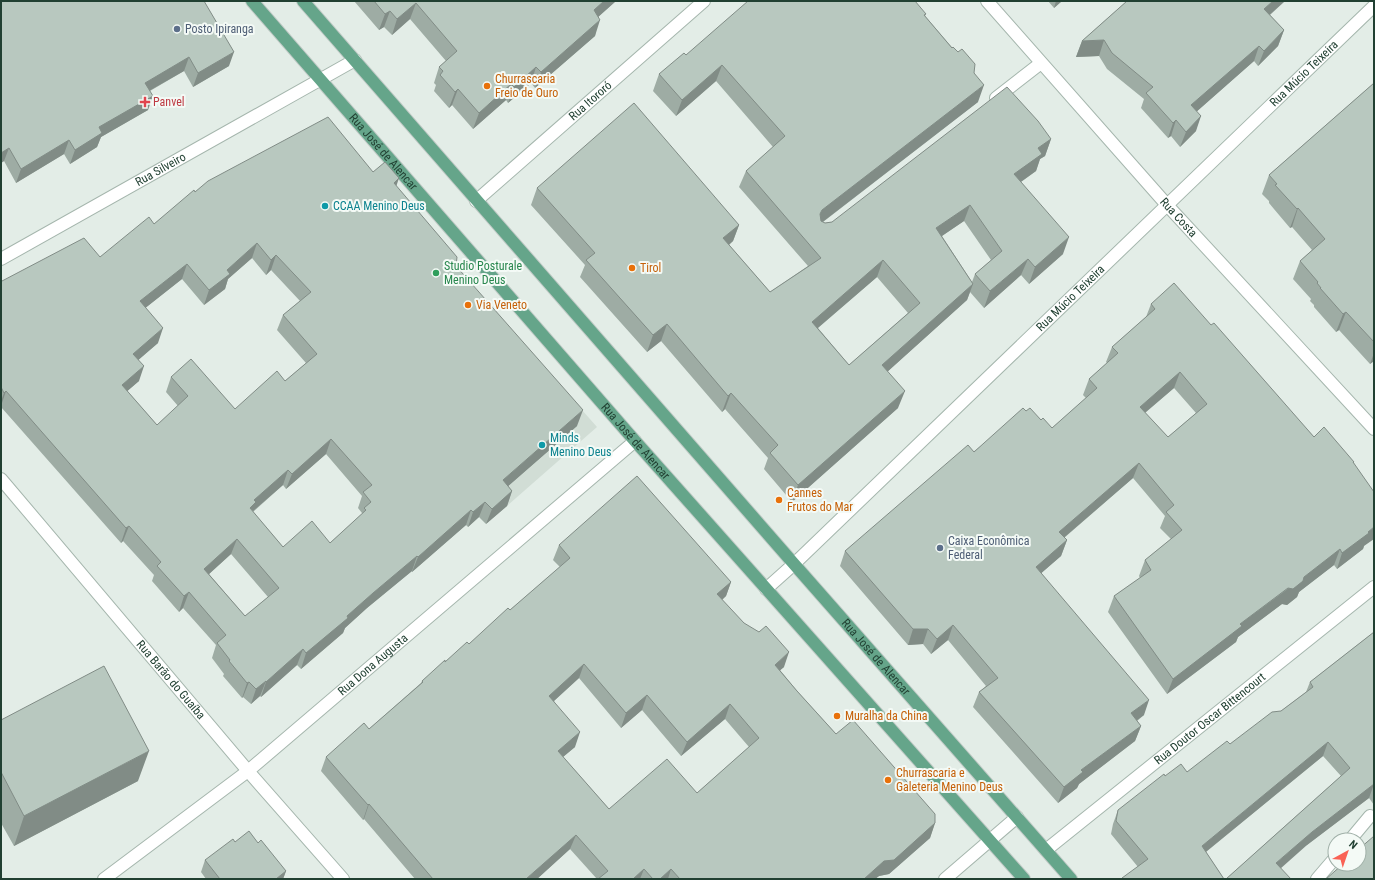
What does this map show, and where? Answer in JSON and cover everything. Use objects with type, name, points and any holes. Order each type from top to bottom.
[{"type":"main road","name":"Rua José de Alencar","points":[[252,1],[635,441],[1024,879]]},
{"type":"main road","name":"Rua José de Alencar","points":[[303,1],[476,201],[1071,879]]},
{"type":"street","name":"Rua Itororó","points":[[476,201],[704,1]]},
{"type":"street","name":"Rua Costa","points":[[987,1],[1167,205],[1374,430]]},
{"type":"street","name":"Rua Múcio Teixeira","points":[[766,589],[794,564],[1374,6]]},
{"type":"street","name":"Rua Silveiro","points":[[1,259],[355,60]]},
{"type":"street","points":[[984,107],[1041,63]]},
{"type":"street","name":"Rua Dona Augusta","points":[[104,879],[248,771],[635,441]]},
{"type":"street","name":"Rua Barão do Guaíba","points":[[1,479],[248,771],[343,879]]},
{"type":"street","name":"Rua Doutor Oscar Bittencourt","points":[[1046,850],[1374,587]]},
{"type":"street","points":[[1357,832],[1370,816]]},
{"type":"street","points":[[945,879],[1017,817]]},
{"type":"street","points":[[1317,879],[1327,867]]},
{"type":"shaded area","name":"Minds Menino Deus","points":[[567,393],[597,427],[507,506],[477,472]]},
{"type":"building","points":[[1,1],[204,1],[234,52],[198,73],[189,57],[145,83],[153,96],[99,127],[102,133],[75,150],[69,140],[21,169],[9,148],[1,153]]},
{"type":"building","points":[[374,1],[604,1],[594,10],[600,20],[541,72],[536,67],[514,87],[511,84],[479,113],[458,89],[455,92],[440,75],[443,71],[439,67],[457,51],[416,3],[397,19],[390,11],[385,14]]},
{"type":"building","points":[[748,1],[915,1],[926,14],[924,15],[952,48],[953,47],[958,52],[962,49],[975,64],[974,73],[984,85],[822,210],[820,214],[821,221],[825,223],[832,222],[1007,87],[1038,121],[1051,139],[1038,148],[1042,154],[1014,174],[1069,237],[1035,267],[1028,259],[990,291],[975,274],[1002,251],[970,205],[936,228],[973,284],[882,365],[905,391],[798,485],[770,453],[778,445],[731,393],[728,396],[667,324],[653,335],[586,260],[595,253],[537,188],[634,103],[739,225],[723,238],[770,292],[821,258],[746,171],[785,136],[722,65],[682,100],[659,74],[684,53],[686,55]],"holes":[[[883,260],[920,303],[849,365],[812,322]]]},
{"type":"building","points":[[1127,1],[1273,1],[1264,9],[1284,30],[1264,51],[1259,46],[1191,105],[1201,116],[1186,132],[1176,120],[1173,123],[1146,93],[1153,87],[1112,53],[1104,40],[1082,41]]},
{"type":"building","points":[[1374,83],[1374,342],[1346,312],[1343,314],[1320,288],[1317,283],[1318,282],[1300,261],[1325,239],[1298,208],[1297,209],[1275,185],[1277,184],[1269,175]]},
{"type":"building","points":[[328,117],[373,172],[385,162],[399,178],[394,183],[457,257],[456,266],[583,410],[503,480],[512,491],[492,509],[485,502],[473,512],[471,510],[418,557],[417,556],[373,593],[347,616],[348,618],[306,653],[303,649],[256,689],[249,682],[247,683],[217,643],[226,635],[189,592],[184,596],[157,566],[161,562],[129,526],[126,528],[6,391],[4,393],[1,387],[1,281],[84,238],[100,257],[149,217],[154,224],[194,190],[195,192],[208,181]],"holes":[[[257,243],[271,260],[276,255],[311,292],[283,315],[317,354],[285,381],[277,371],[235,409],[191,359],[171,377],[188,396],[157,425],[122,385],[144,366],[133,354],[163,328],[140,301],[187,264],[209,290],[230,274],[227,270]],[[331,439],[372,485],[363,492],[371,502],[364,508],[366,510],[330,543],[312,521],[283,547],[250,508],[256,502],[254,500],[288,470],[292,474]],[[237,539],[279,588],[245,616],[204,569]]]},
{"type":"building","points":[[1174,283],[1211,325],[1214,323],[1314,437],[1324,427],[1354,462],[1374,492],[1374,527],[1368,532],[1369,533],[1342,553],[1340,549],[1304,577],[1303,581],[1293,589],[1288,588],[1240,624],[1242,626],[1173,679],[1114,596],[1151,570],[1145,560],[1182,530],[1166,512],[1174,505],[1139,463],[1059,532],[1067,540],[1036,567],[1149,700],[1131,713],[1141,726],[1081,770],[1083,772],[1064,787],[979,692],[998,678],[953,625],[937,639],[928,629],[913,629],[845,551],[968,445],[974,452],[1023,408],[1026,411],[1030,408],[1041,420],[1043,418],[1052,428],[1097,388],[1089,379],[1118,353],[1112,347],[1155,309],[1151,304]],"holes":[[[1180,372],[1207,404],[1168,437],[1140,407]]]},
{"type":"building","points":[[637,476],[731,582],[717,594],[744,623],[759,632],[766,626],[789,652],[775,665],[797,691],[836,734],[853,720],[935,814],[935,823],[894,860],[884,861],[864,879],[680,879],[671,869],[660,879],[653,879],[644,869],[633,879],[598,879],[608,871],[576,835],[526,879],[433,879],[369,804],[368,805],[326,757],[364,723],[369,729],[423,682],[422,681],[445,660],[445,662],[467,642],[469,644],[508,608],[510,610],[570,558],[559,545]],"holes":[[[584,664],[626,713],[647,695],[687,742],[730,704],[759,738],[697,793],[667,759],[609,809],[558,751],[580,732],[549,696]]]},
{"type":"building","points":[[1374,632],[1374,784],[1312,832],[1276,863],[1291,879],[1226,879],[1350,768],[1328,742],[1202,846],[1224,879],[1122,878],[1148,859],[1116,821],[1118,810],[1164,774],[1165,776],[1181,764],[1187,772],[1227,741],[1230,744],[1272,712],[1281,711],[1313,687],[1310,682]]},
{"type":"building","points":[[104,666],[149,751],[24,816],[1,772],[1,720]]},
{"type":"building","points":[[249,831],[258,843],[261,840],[286,871],[276,879],[220,879],[205,860],[233,839],[235,842]]},
{"type":"building","points":[[1374,836],[1374,879],[1326,879],[1334,872],[1367,872],[1367,842]]},
{"type":"place","name":"Posto Ipiranga","points":[[177,29]]},
{"type":"place","name":"Churrascaria Freio de Ouro","points":[[487,86]]},
{"type":"place","name":"Panvel","points":[[145,102]]},
{"type":"place","name":"CCAA Menino Deus","points":[[325,206]]},
{"type":"place","name":"Tirol","points":[[632,268]]},
{"type":"place","name":"Studio Posturale Menino Deus","points":[[436,273]]},
{"type":"place","name":"Via Veneto","points":[[468,305]]},
{"type":"place","name":"Minds Menino Deus","points":[[542,445]]},
{"type":"place","name":"Cannes Frutos do Mar","points":[[779,500]]},
{"type":"place","name":"Caixa Econômica Federal","points":[[940,548]]},
{"type":"place","name":"Muralha da China","points":[[837,716]]},
{"type":"place","name":"Churrascaria e Galeteria Menino Deus","points":[[888,780]]}]
